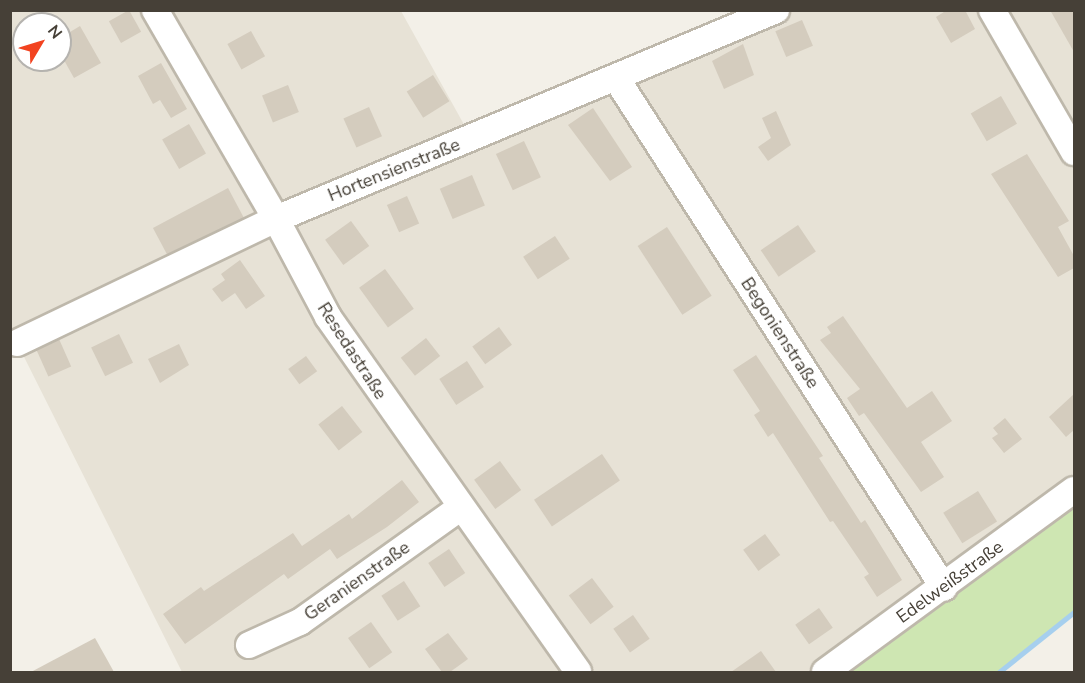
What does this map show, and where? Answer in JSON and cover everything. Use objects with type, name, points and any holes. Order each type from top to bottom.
[{"type":"street","name":"Resedastraße","points":[[155,10],[276,219],[328,317],[460,508],[578,672]]},
{"type":"street","name":"Hortensienstraße","points":[[16,343],[276,219],[776,10]]},
{"type":"street","points":[[992,10],[1074,152]]},
{"type":"street","name":"Begonienstraße","points":[[616,78],[944,588]]},
{"type":"street","name":"Edelweißstraße","points":[[825,672],[944,588],[1074,490]]},
{"type":"street","name":"Geranienstraße","points":[[249,645],[300,622],[460,508]]},
{"type":"shaded area","points":[[11,11],[401,11],[472,139],[776,11],[1074,11],[1074,490],[825,672],[182,672],[11,331]]},
{"type":"green space","points":[[1074,490],[1074,612],[999,672],[825,672]]},
{"type":"building","points":[[129,10],[141,32],[121,43],[109,21]]},
{"type":"building","points":[[947,10],[965,10],[975,29],[951,43],[936,17]]},
{"type":"building","points":[[1050,10],[1074,10],[1074,52]]},
{"type":"building","points":[[802,20],[813,46],[786,57],[775,31]]},
{"type":"building","points":[[80,26],[101,63],[74,78],[71,72],[72,31]]},
{"type":"building","points":[[251,31],[265,56],[241,69],[227,44]]},
{"type":"building","points":[[743,44],[754,75],[724,89],[712,61]]},
{"type":"building","points":[[161,63],[187,109],[171,118],[160,100],[153,104],[138,76]]},
{"type":"building","points":[[433,75],[449,101],[423,118],[407,91]]},
{"type":"building","points":[[288,85],[299,112],[273,122],[262,95]]},
{"type":"building","points":[[1001,96],[1017,124],[987,141],[971,114]]},
{"type":"building","points":[[369,107],[382,136],[356,148],[343,118]]},
{"type":"building","points":[[593,108],[632,167],[610,181],[568,125]]},
{"type":"building","points":[[776,111],[791,145],[768,161],[758,147],[771,138],[762,118]]},
{"type":"building","points":[[189,124],[206,153],[179,169],[162,140]]},
{"type":"building","points":[[524,141],[541,177],[513,190],[496,154]]},
{"type":"building","points":[[1027,154],[1069,221],[1058,227],[1074,256],[1074,268],[1058,277],[991,174]]},
{"type":"building","points":[[472,175],[485,205],[453,219],[440,189]]},
{"type":"building","points":[[228,188],[244,218],[169,258],[153,228]]},
{"type":"building","points":[[407,196],[419,223],[399,232],[387,205]]},
{"type":"building","points":[[351,221],[369,246],[343,265],[325,240]]},
{"type":"building","points":[[798,225],[816,252],[779,277],[761,250]]},
{"type":"building","points":[[667,227],[712,296],[682,315],[638,246]]},
{"type":"building","points":[[555,236],[570,259],[538,279],[523,257]]},
{"type":"building","points":[[240,260],[265,296],[246,309],[235,293],[222,302],[212,289],[225,280],[221,274]]},
{"type":"building","points":[[385,269],[414,309],[388,327],[359,288]]},
{"type":"building","points":[[843,316],[907,408],[932,391],[952,421],[921,442],[944,477],[921,492],[864,413],[859,416],[847,398],[860,389],[820,340],[831,333],[827,327]]},
{"type":"building","points":[[499,327],[512,345],[485,364],[472,346]]},
{"type":"building","points":[[119,334],[133,363],[105,376],[91,348]]},
{"type":"building","points":[[426,338],[440,356],[415,376],[401,358]]},
{"type":"building","points":[[59,339],[71,366],[48,377],[36,349]]},
{"type":"building","points":[[179,344],[189,365],[160,383],[148,359]]},
{"type":"building","points":[[756,355],[823,456],[819,458],[861,523],[865,520],[902,580],[877,597],[864,577],[869,574],[833,521],[830,522],[773,433],[768,437],[754,415],[760,411],[733,370]]},
{"type":"building","points":[[306,356],[317,371],[299,384],[288,369]]},
{"type":"building","points":[[467,361],[484,387],[456,405],[439,379]]},
{"type":"building","points":[[1074,394],[1074,430],[1066,437],[1049,417]]},
{"type":"building","points":[[342,406],[362,432],[339,450],[318,424]]},
{"type":"building","points":[[1005,418],[1022,439],[1004,453],[992,438],[998,434],[993,428]]},
{"type":"building","points":[[602,454],[620,481],[552,526],[534,500]]},
{"type":"building","points":[[500,461],[521,490],[495,509],[474,480]]},
{"type":"building","points":[[402,480],[419,502],[387,527],[337,559],[330,549],[288,579],[284,574],[185,644],[163,614],[201,587],[204,591],[293,533],[302,546],[349,514],[352,519]]},
{"type":"building","points":[[978,491],[997,522],[962,543],[943,513]]},
{"type":"building","points":[[765,534],[780,555],[758,571],[743,550]]},
{"type":"building","points":[[449,549],[465,573],[444,587],[428,563]]},
{"type":"building","points":[[592,578],[614,607],[591,624],[569,595]]},
{"type":"building","points":[[404,581],[420,606],[398,621],[381,596]]},
{"type":"building","points":[[819,608],[833,628],[809,644],[795,625]]},
{"type":"building","points":[[633,615],[650,639],[630,653],[613,629]]},
{"type":"building","points":[[371,622],[392,652],[369,668],[348,638]]},
{"type":"building","points":[[448,633],[468,659],[450,672],[442,672],[425,649]]},
{"type":"building","points":[[95,638],[114,672],[31,672]]},
{"type":"building","points":[[761,651],[776,672],[731,672]]},
{"type":"waterway","points":[[999,672],[1074,612]]}]
